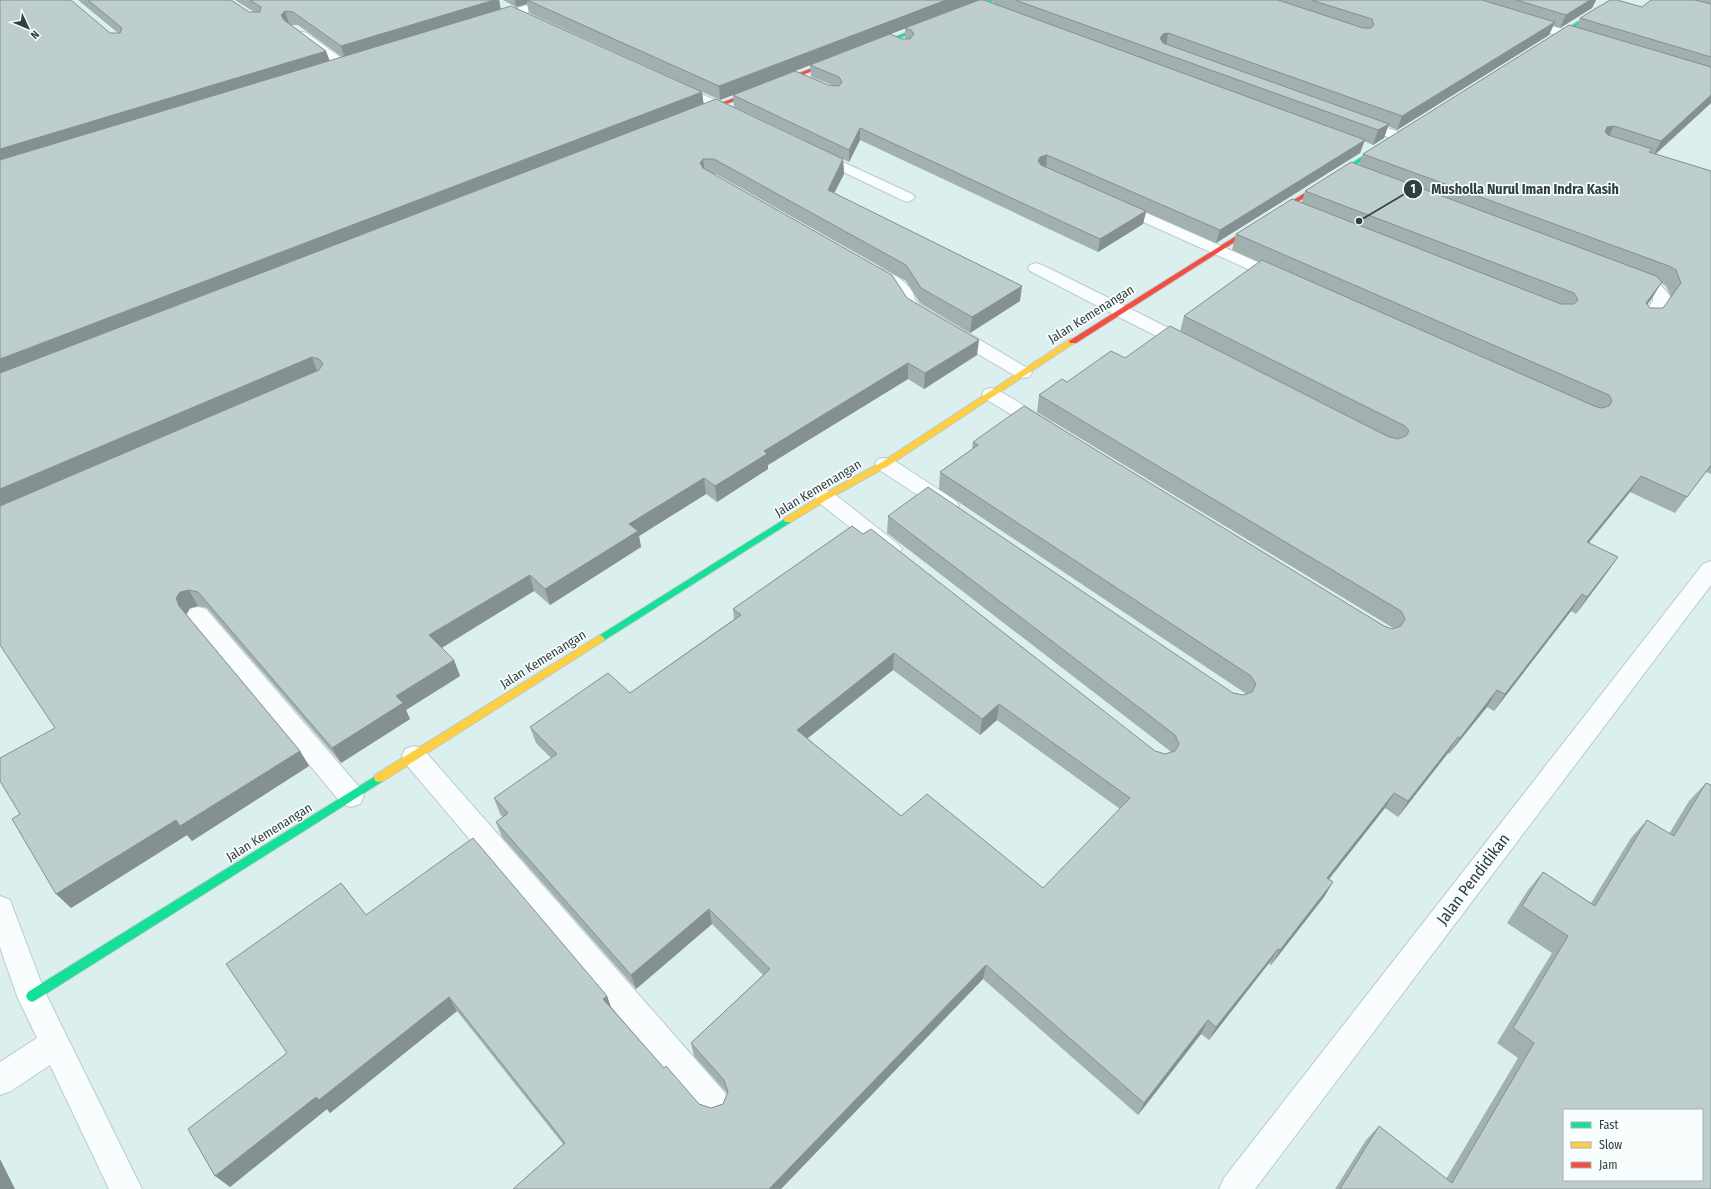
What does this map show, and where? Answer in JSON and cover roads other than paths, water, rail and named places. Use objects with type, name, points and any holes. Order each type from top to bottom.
[{"type":"street","points":[[485,22],[509,9],[556,0]]},
{"type":"street","points":[[1542,45],[1616,0]]},
{"type":"street","points":[[861,51],[980,5],[994,5]]},
{"type":"street","points":[[509,9],[530,19]]},
{"type":"street","points":[[1510,18],[1600,44]]},
{"type":"street","points":[[293,29],[344,66]]},
{"type":"street","points":[[891,40],[906,46]]},
{"type":"street","points":[[688,117],[847,56]]},
{"type":"street","points":[[329,70],[359,61]]},
{"type":"street","points":[[796,76],[815,84]]},
{"type":"street","points":[[667,82],[749,121]]},
{"type":"street","points":[[1345,117],[1401,134]]},
{"type":"street","name":"Jalan Kemenangan","points":[[32,996],[825,497],[885,464],[1023,373],[1217,250],[1293,210],[1344,170],[1401,134]]},
{"type":"street","points":[[1360,146],[1373,151]]},
{"type":"street","points":[[807,149],[907,198]]},
{"type":"street","points":[[1344,170],[1358,176]]},
{"type":"street","points":[[1102,198],[1297,285]]},
{"type":"street","points":[[860,263],[899,286],[905,293],[906,302],[913,308],[1023,373]]},
{"type":"street","points":[[1036,268],[1206,354]]},
{"type":"street","points":[[1612,271],[1645,283],[1659,291],[1662,296],[1661,302],[1647,319]]},
{"type":"street","points":[[991,394],[1059,435]]},
{"type":"street","points":[[885,464],[965,517]]},
{"type":"street","points":[[825,497],[906,560]]},
{"type":"street","name":"Jalan Pendidikan","points":[[1235,1189],[1711,569]]},
{"type":"street","points":[[198,615],[351,796]]},
{"type":"street","points":[[414,756],[714,1104]]},
{"type":"street","points":[[0,909],[32,996],[126,1189]]},
{"type":"street","points":[[0,1080],[55,1044]]},
{"type":"place","name":"Musholla Nurul Iman Indra Kasih","points":[[1359,221]]}]
